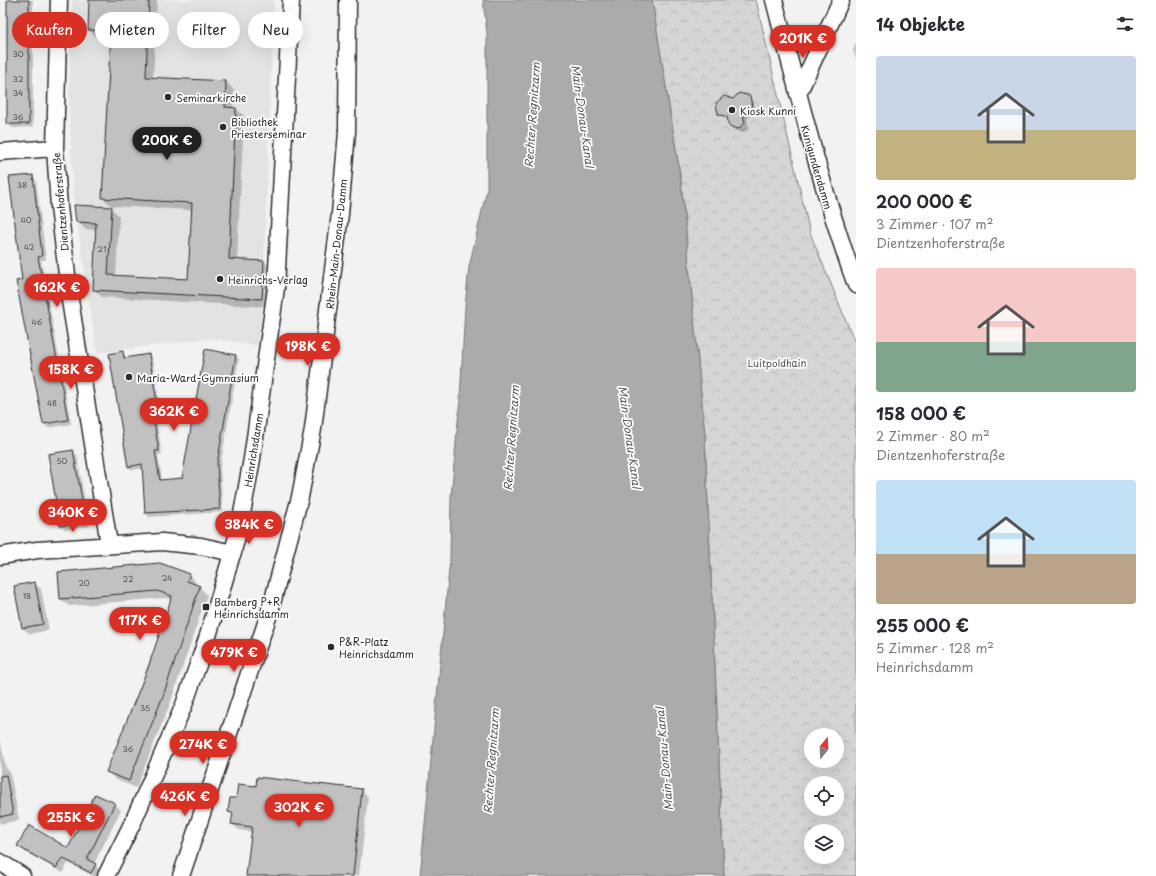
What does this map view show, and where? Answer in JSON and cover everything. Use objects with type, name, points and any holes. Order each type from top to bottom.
[{"type":"street","name":"Dientzenhoferstraße","points":[[59,0],[55,148],[59,207],[70,300],[109,544]]},
{"type":"street","name":"Heinrichsdamm","points":[[106,876],[133,822],[184,705],[208,636],[239,530],[252,459],[276,288],[291,0]]},
{"type":"street","name":"Rhein-Main-Donau-Damm","points":[[181,876],[270,611],[300,497],[313,429],[340,214],[347,132],[348,0]]},
{"type":"street","name":"Kunigundendamm","points":[[774,0],[830,211],[856,285]]},
{"type":"street","points":[[798,94],[841,0]]},
{"type":"street","points":[[0,152],[55,148]]},
{"type":"street","points":[[0,556],[37,550],[109,544],[162,542],[201,546],[233,553]]},
{"type":"street","points":[[0,862],[22,876]]},
{"type":"shaded area","points":[[72,0],[274,0],[274,12],[248,12],[248,48],[272,48],[264,261],[258,346],[211,338],[97,353],[73,196],[69,100],[71,48],[87,48],[87,12],[72,12]]},
{"type":"green space","name":"Luitpoldhain","points":[[652,0],[756,0],[810,233],[856,345],[856,876],[724,876],[705,436],[681,181]]},
{"type":"water","points":[[483,0],[652,0],[681,181],[705,436],[724,876],[420,876],[450,559],[451,497],[460,399],[465,307],[469,267],[487,189],[487,33]]},
{"type":"building","points":[[7,0],[29,0],[29,12],[12,12],[12,48],[29,48],[29,124],[7,124]]},
{"type":"building","points":[[89,0],[149,0],[149,12],[95,12],[95,30],[88,30]]},
{"type":"building","points":[[110,48],[147,48],[146,77],[226,81],[225,107],[236,108],[229,259],[264,261],[262,299],[93,290],[96,223],[76,222],[74,205],[112,207],[108,275],[188,279],[192,203],[102,198]]},
{"type":"building","name":"Kiosk Kunni","points":[[739,93],[750,96],[752,107],[743,114],[745,123],[738,129],[729,126],[727,117],[718,114],[716,103],[724,96],[733,99]]},
{"type":"building","points":[[33,175],[42,256],[38,257],[68,420],[43,424],[16,281],[22,280],[9,177]]},
{"type":"building","points":[[205,349],[236,355],[217,464],[220,509],[145,513],[142,464],[128,467],[109,354],[123,351],[124,358],[149,354],[157,403],[151,404],[159,451],[155,451],[160,480],[182,478]]},
{"type":"building","points":[[73,450],[86,522],[60,526],[48,454]]},
{"type":"building","points":[[160,563],[190,574],[187,581],[200,586],[163,696],[129,781],[106,772],[148,668],[172,596],[157,591],[60,599],[58,572]]},
{"type":"building","points":[[35,582],[43,624],[22,628],[14,586]]},
{"type":"building","points":[[6,775],[13,814],[0,817],[0,776]]},
{"type":"building","points":[[257,777],[362,789],[353,876],[246,876],[252,827],[231,824],[233,813],[228,812],[230,798],[236,798],[238,784],[256,786]]},
{"type":"building","points":[[95,794],[115,803],[87,859],[96,864],[91,873],[62,858],[56,868],[17,846],[29,825],[68,848]]},
{"type":"place","name":"Seminarkirche","points":[[168,97]]},
{"type":"place","name":"Kiosk Kunni","points":[[732,110]]},
{"type":"place","name":"Bibliothek Priesterseminar","points":[[223,127]]},
{"type":"place","name":"Heinrichs-Verlag","points":[[220,279]]},
{"type":"place","name":"Maria-Ward-Gymnasium","points":[[129,377]]},
{"type":"place","name":"Bamberg P+R Heinrichsdamm","points":[[206,607]]},
{"type":"place","name":"P&R-Platz Heinrichsdamm","points":[[331,647]]},
{"type":"water label","name":"Rechter Regnitzarm","points":[[532,115]]},
{"type":"water label","name":"Main-Donau-Kanal","points":[[583,116]]},
{"type":"water label","name":"Main-Donau-Kanal","points":[[630,437]]},
{"type":"water label","name":"Rechter Regnitzarm","points":[[511,438]]},
{"type":"water label","name":"Main-Donau-Kanal","points":[[664,759]]},
{"type":"water label","name":"Rechter Regnitzarm","points":[[491,761]]}]
